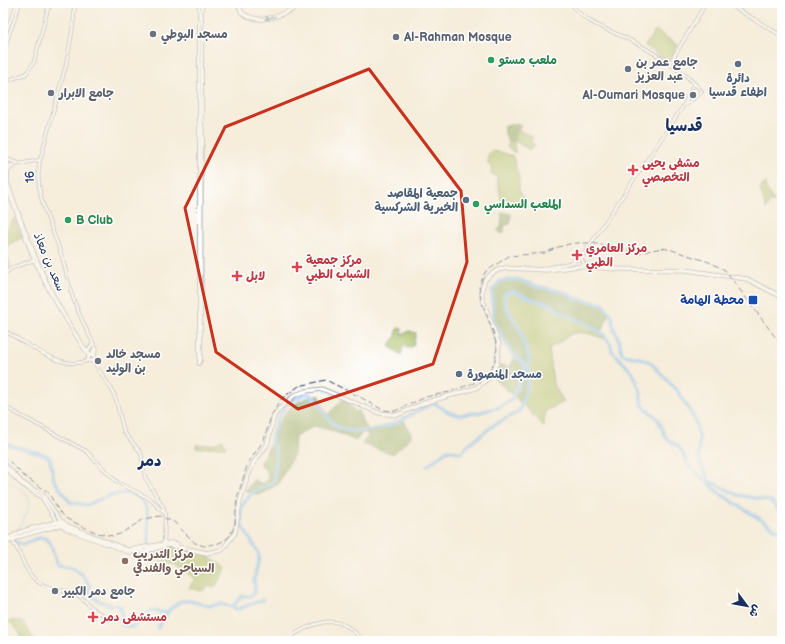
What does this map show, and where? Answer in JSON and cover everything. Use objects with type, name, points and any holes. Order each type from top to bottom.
[{"type":"main road","points":[[238,3],[242,13],[258,21],[277,16],[306,3]]},
{"type":"main road","points":[[573,262],[576,267]]},
{"type":"main road","points":[[3,541],[61,523],[129,552],[146,551],[164,545],[177,546],[207,553],[219,551],[228,544],[236,530],[240,501],[250,469],[266,447],[274,416],[283,405],[298,394],[318,389],[330,392],[379,413],[397,415],[424,403],[476,388],[494,372],[499,351],[498,339],[482,298],[482,289],[485,280],[491,274],[506,268],[539,270],[585,266],[615,269],[686,270],[756,282],[782,296]]},
{"type":"main road","points":[[3,544],[14,537]]},
{"type":"street","points":[[3,40],[17,3]]},
{"type":"street","points":[[3,52],[20,3]]},
{"type":"street","points":[[3,82],[26,74],[34,62],[48,8],[55,3]]},
{"type":"street","name":"16","points":[[74,3],[73,26],[66,65],[40,160],[38,179],[47,218],[60,252],[71,293],[97,350],[91,357]]},
{"type":"street","points":[[201,3],[201,360],[199,364],[198,296],[201,3]]},
{"type":"street","points":[[571,3],[574,8],[595,25],[630,40],[670,64],[694,84],[702,92],[684,105]]},
{"type":"street","points":[[670,64],[706,3]]},
{"type":"street","points":[[727,3],[782,36]]},
{"type":"street","points":[[539,270],[573,262],[581,258],[684,105],[694,84]]},
{"type":"street","points":[[3,156],[12,163],[20,163]]},
{"type":"street","points":[[5,159],[4,167],[40,160]]},
{"type":"street","points":[[8,182],[8,171],[15,164]]},
{"type":"street","name":"سعد بن معاذ","points":[[4,167],[8,182],[37,258],[56,300],[91,357]]},
{"type":"street","name":"سعد بن معاذ","points":[[3,177],[34,260],[54,302],[91,357]]},
{"type":"street","points":[[581,258],[585,266]]},
{"type":"street","points":[[3,275],[12,268],[34,260]]},
{"type":"street","points":[[3,330],[60,361],[83,363],[91,357],[112,390],[124,432],[141,453],[146,477],[163,507],[164,545]]},
{"type":"street","points":[[88,351],[94,344]]},
{"type":"street","points":[[3,406],[86,451],[118,483],[149,498],[164,513]]},
{"type":"street","points":[[3,462],[22,482],[43,495],[61,523]]},
{"type":"street","points":[[3,466],[21,484],[42,498],[61,523]]},
{"type":"street","points":[[14,537],[14,544],[30,574],[37,580],[53,589],[76,595],[83,599],[94,612],[104,615]]},
{"type":"street","points":[[283,641],[314,624],[336,621],[347,625],[362,641]]},
{"type":"highlighted area","points":[[369,69],[461,191],[467,262],[433,364],[298,409],[216,352],[185,208],[225,127]]},
{"type":"green space","points":[[655,30],[678,45],[669,62],[645,46]]},
{"type":"green space","points":[[517,123],[521,126],[519,129],[516,129],[513,140],[508,143],[503,127]]},
{"type":"green space","points":[[516,129],[533,137],[530,142],[536,145],[529,150],[514,140],[515,153],[507,147],[508,143],[513,140]]},
{"type":"green space","points":[[491,151],[513,156],[519,178],[519,190],[524,199],[511,204],[502,203],[496,176],[490,173],[492,171],[491,166],[488,164],[488,155]]},
{"type":"green space","points":[[766,182],[765,186],[774,202],[772,203],[770,201],[766,209],[760,189]]},
{"type":"green space","points":[[502,212],[511,214],[510,224],[504,226],[504,233],[501,234],[497,230],[501,228]]},
{"type":"green space","points":[[14,218],[22,238],[9,244],[5,253],[8,257],[10,267],[3,272],[3,234]]},
{"type":"green space","points":[[517,279],[537,287],[564,292],[574,298],[599,303],[610,312],[603,329],[597,330],[558,311],[552,305],[511,291],[506,292],[505,297],[508,309],[522,335],[528,356],[528,381],[523,405],[491,375],[501,365],[510,367],[515,357],[493,319],[492,291],[500,281]]},
{"type":"green space","points":[[508,291],[552,305],[557,310],[598,331],[608,340],[593,335],[577,333],[568,336],[549,348],[553,383],[564,402],[545,411],[544,427],[522,403],[528,368],[527,350],[522,333],[510,314],[506,304],[505,293]]},
{"type":"green space","points":[[398,328],[402,329],[401,333],[403,335],[409,331],[416,333],[413,346],[409,348],[403,346],[401,355],[389,346],[396,336]]},
{"type":"green space","points":[[320,395],[322,404],[328,415],[343,399],[348,402],[355,412],[359,410],[363,424],[372,432],[398,423],[403,419],[411,433],[411,437],[393,454],[362,444],[369,435],[363,432],[356,441],[333,431],[314,426],[295,437],[294,454],[278,484],[259,495],[245,491],[254,479],[262,484],[268,479],[267,472],[259,463],[286,412],[294,404]]},
{"type":"green space","points":[[223,440],[226,447],[196,448],[196,445],[213,444]]},
{"type":"green space","points":[[170,546],[204,553],[226,568],[215,588],[208,586],[202,591],[189,588],[195,578],[172,563],[171,565],[164,560],[163,562],[151,557],[150,550]]},
{"type":"green space","points":[[12,620],[23,622],[35,641],[20,641],[22,640],[19,632],[9,621]]},
{"type":"waterway","points":[[232,607],[242,596],[251,596],[255,591],[254,580],[259,558],[258,552],[242,526],[242,505],[253,492],[271,484],[274,481],[276,456],[275,448],[271,443],[275,426],[281,412],[299,396],[308,393],[316,400],[332,423],[342,429],[358,431],[392,425],[434,403],[448,412],[458,415],[476,413],[500,407],[511,400],[524,372],[525,364],[512,354],[493,319],[492,291],[500,281],[517,279],[536,286],[564,292],[574,298],[603,304],[612,316],[614,329],[619,340],[622,353],[624,355],[640,358],[650,362],[677,390],[695,420],[699,436],[699,460],[709,481],[738,495],[771,501],[782,514]]},
{"type":"waterway","points":[[427,466],[446,451],[450,450],[461,453],[468,445],[494,425],[518,412],[521,407],[527,387],[529,358],[520,330],[507,309],[504,294],[511,291],[537,301],[551,304],[558,311],[585,323],[603,334],[610,343],[612,351],[633,373],[641,392],[641,401],[644,407],[658,419],[666,438],[680,448],[690,467],[719,493],[782,533]]},
{"type":"waterway","points":[[3,443],[46,455],[50,459],[54,480],[70,502],[86,505],[111,495],[128,493],[135,495],[143,501],[147,510],[149,546]]},
{"type":"waterway","points":[[3,481],[9,482],[18,487],[28,497],[29,508],[16,531]]},
{"type":"waterway","points":[[16,542],[22,545],[33,540],[45,538],[48,540],[52,548],[58,565],[71,567],[77,570],[89,584],[90,587],[88,592],[98,600],[111,605]]},
{"type":"waterway","points":[[158,628],[170,609],[181,601],[190,601],[209,606],[222,604],[238,609],[263,600]]},
{"type":"waterway","points":[[115,605],[121,607],[122,625],[133,627],[151,610],[167,613]]},
{"type":"railway","points":[[3,455],[24,476],[48,492],[59,511],[67,519],[97,533],[113,536],[120,534],[144,519],[160,516],[174,522],[195,543],[204,546],[219,543],[228,538],[235,526],[237,498],[248,463],[264,440],[271,416],[281,399],[299,386],[326,380],[383,410],[395,411],[426,397],[449,392],[479,381],[490,371],[496,357],[497,348],[493,331],[481,299],[479,287],[485,272],[509,256],[545,253],[558,247],[573,243],[592,243],[638,253],[662,248],[709,262],[725,270],[782,346]]},
{"type":"place","name":"مسجد البوطي","points":[[153,34]]},
{"type":"place","name":"Al-Rahman Mosque","points":[[396,37]]},
{"type":"place","name":"ملعب مستو","points":[[491,60]]},
{"type":"place","name":"دائرة اطفاء قدسيا","points":[[738,64]]},
{"type":"place","name":"جامع عمر بن عبد العزيز","points":[[628,69]]},
{"type":"place","name":"جامع الابرار","points":[[51,93]]},
{"type":"place","name":"Al-Oumari Mosque","points":[[693,95]]},
{"type":"place","name":"مشفى يحيى التخصصي","points":[[633,170]]},
{"type":"place","name":"جمعية المقاصد الخيرية الشركسية","points":[[466,200]]},
{"type":"place","name":"الملعب السداسي","points":[[476,204]]},
{"type":"place","name":"B Club","points":[[68,220]]},
{"type":"place","name":"مركز العامري الطبي","points":[[577,255]]},
{"type":"place","name":"مركز جمعية الشباب الطبي","points":[[297,267]]},
{"type":"place","name":"لابل","points":[[237,276]]},
{"type":"place","name":"محطة الهامة","points":[[753,300]]},
{"type":"place","name":"مسجد خالد بن الوليد","points":[[98,361]]},
{"type":"place","name":"مسجد المنصورة","points":[[459,374]]},
{"type":"place","name":"مركز التدريب السياحي والفندقي","points":[[125,561]]},
{"type":"place","name":"جامع دمر الكبير","points":[[55,591]]},
{"type":"place","name":"مستشفى دمر","points":[[93,617]]},
{"type":"district","name":"قدسيا","points":[[684,126]]},
{"type":"district","name":"دمر","points":[[150,461]]}]
